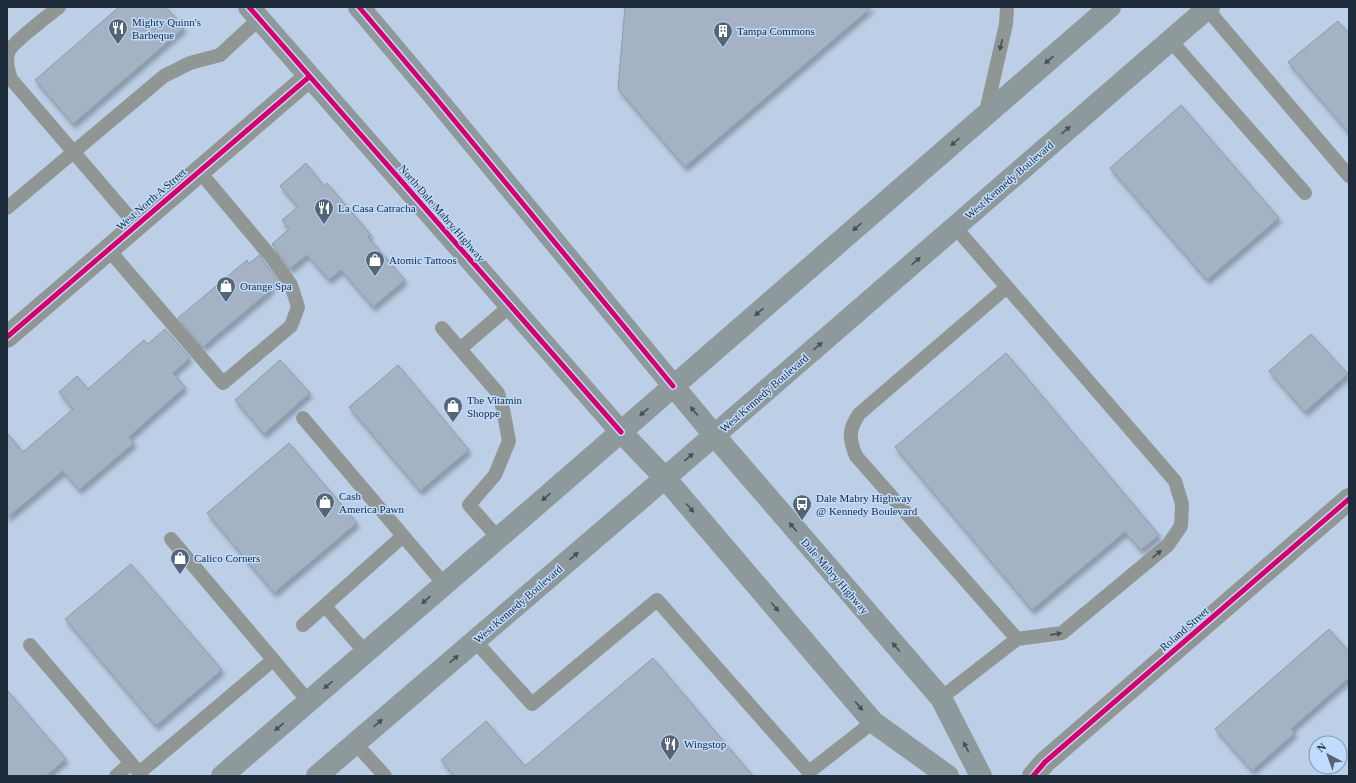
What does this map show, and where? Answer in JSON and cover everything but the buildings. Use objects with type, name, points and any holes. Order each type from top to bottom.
[{"type":"main road","points":[[359,7],[673,386]]},
{"type":"main road","points":[[222,776],[1110,7]]},
{"type":"main road","name":"West Kennedy Boulevard","points":[[317,776],[955,227],[1170,40],[1200,11]]},
{"type":"main road","name":"North Dale Mabry Highway","points":[[254,13],[308,77],[621,432]]},
{"type":"main road","name":"Dale Mabry Highway","points":[[673,386],[941,698],[981,776]]},
{"type":"main road","points":[[621,432],[665,478],[873,722],[948,776]]},
{"type":"street","name":"West North A Street","points":[[7,337],[308,77]]},
{"type":"street","name":"Roland Street","points":[[1033,776],[1045,762],[1349,499]]},
{"type":"lane","points":[[59,7],[9,51],[7,68],[9,81],[74,152],[136,225]]},
{"type":"lane","points":[[985,116],[1006,24],[1007,7]]},
{"type":"lane","points":[[1200,11],[1349,176]]},
{"type":"lane","points":[[7,208],[164,76],[190,63],[220,55],[254,13]]},
{"type":"lane","points":[[1170,40],[1305,193]]},
{"type":"lane","points":[[108,249],[223,383],[291,326],[298,307],[292,285],[272,258],[199,171]]},
{"type":"lane","points":[[941,698],[1017,639],[1062,633],[1168,545],[1181,526],[1182,504],[1175,480],[955,227]]},
{"type":"lane","points":[[1007,287],[859,414],[853,423],[850,433],[856,456],[1017,639]]},
{"type":"lane","points":[[460,349],[510,306]]},
{"type":"lane","points":[[442,328],[498,393],[503,409],[509,441],[496,475],[469,505],[498,538]]},
{"type":"lane","points":[[303,418],[444,584]]},
{"type":"lane","points":[[303,625],[403,536]]},
{"type":"lane","points":[[171,539],[309,702]]},
{"type":"lane","points":[[475,640],[532,704],[657,600],[809,772],[873,722]]},
{"type":"lane","points":[[325,606],[365,652]]},
{"type":"lane","points":[[30,646],[137,771]]},
{"type":"lane","points":[[116,776],[137,771],[273,660]]},
{"type":"lane","points":[[355,743],[385,776]]},
{"type":"cycle path","points":[[249,7],[621,432]]},
{"type":"cycle path","points":[[359,7],[673,386]]},
{"type":"cycle path","points":[[7,337],[309,77]]},
{"type":"cycle path","points":[[1033,776],[1045,762],[1349,499]]},
{"type":"place","name":"Mighty Quinn's Barbeque","points":[[118,45]]},
{"type":"place","name":"Tampa Commons","points":[[723,48]]},
{"type":"place","name":"La Casa Catracha","points":[[324,225]]},
{"type":"place","name":"Atomic Tattoos","points":[[375,277]]},
{"type":"place","name":"Orange Spa","points":[[226,303]]},
{"type":"place","name":"The Vitamin Shoppe","points":[[453,423]]},
{"type":"place","name":"Cash America Pawn","points":[[325,519]]},
{"type":"place","name":"Dale Mabry Highway @ Kennedy Boulevard","points":[[802,521]]},
{"type":"place","name":"Calico Corners","points":[[180,575]]},
{"type":"place","name":"Wingstop","points":[[670,761]]}]
